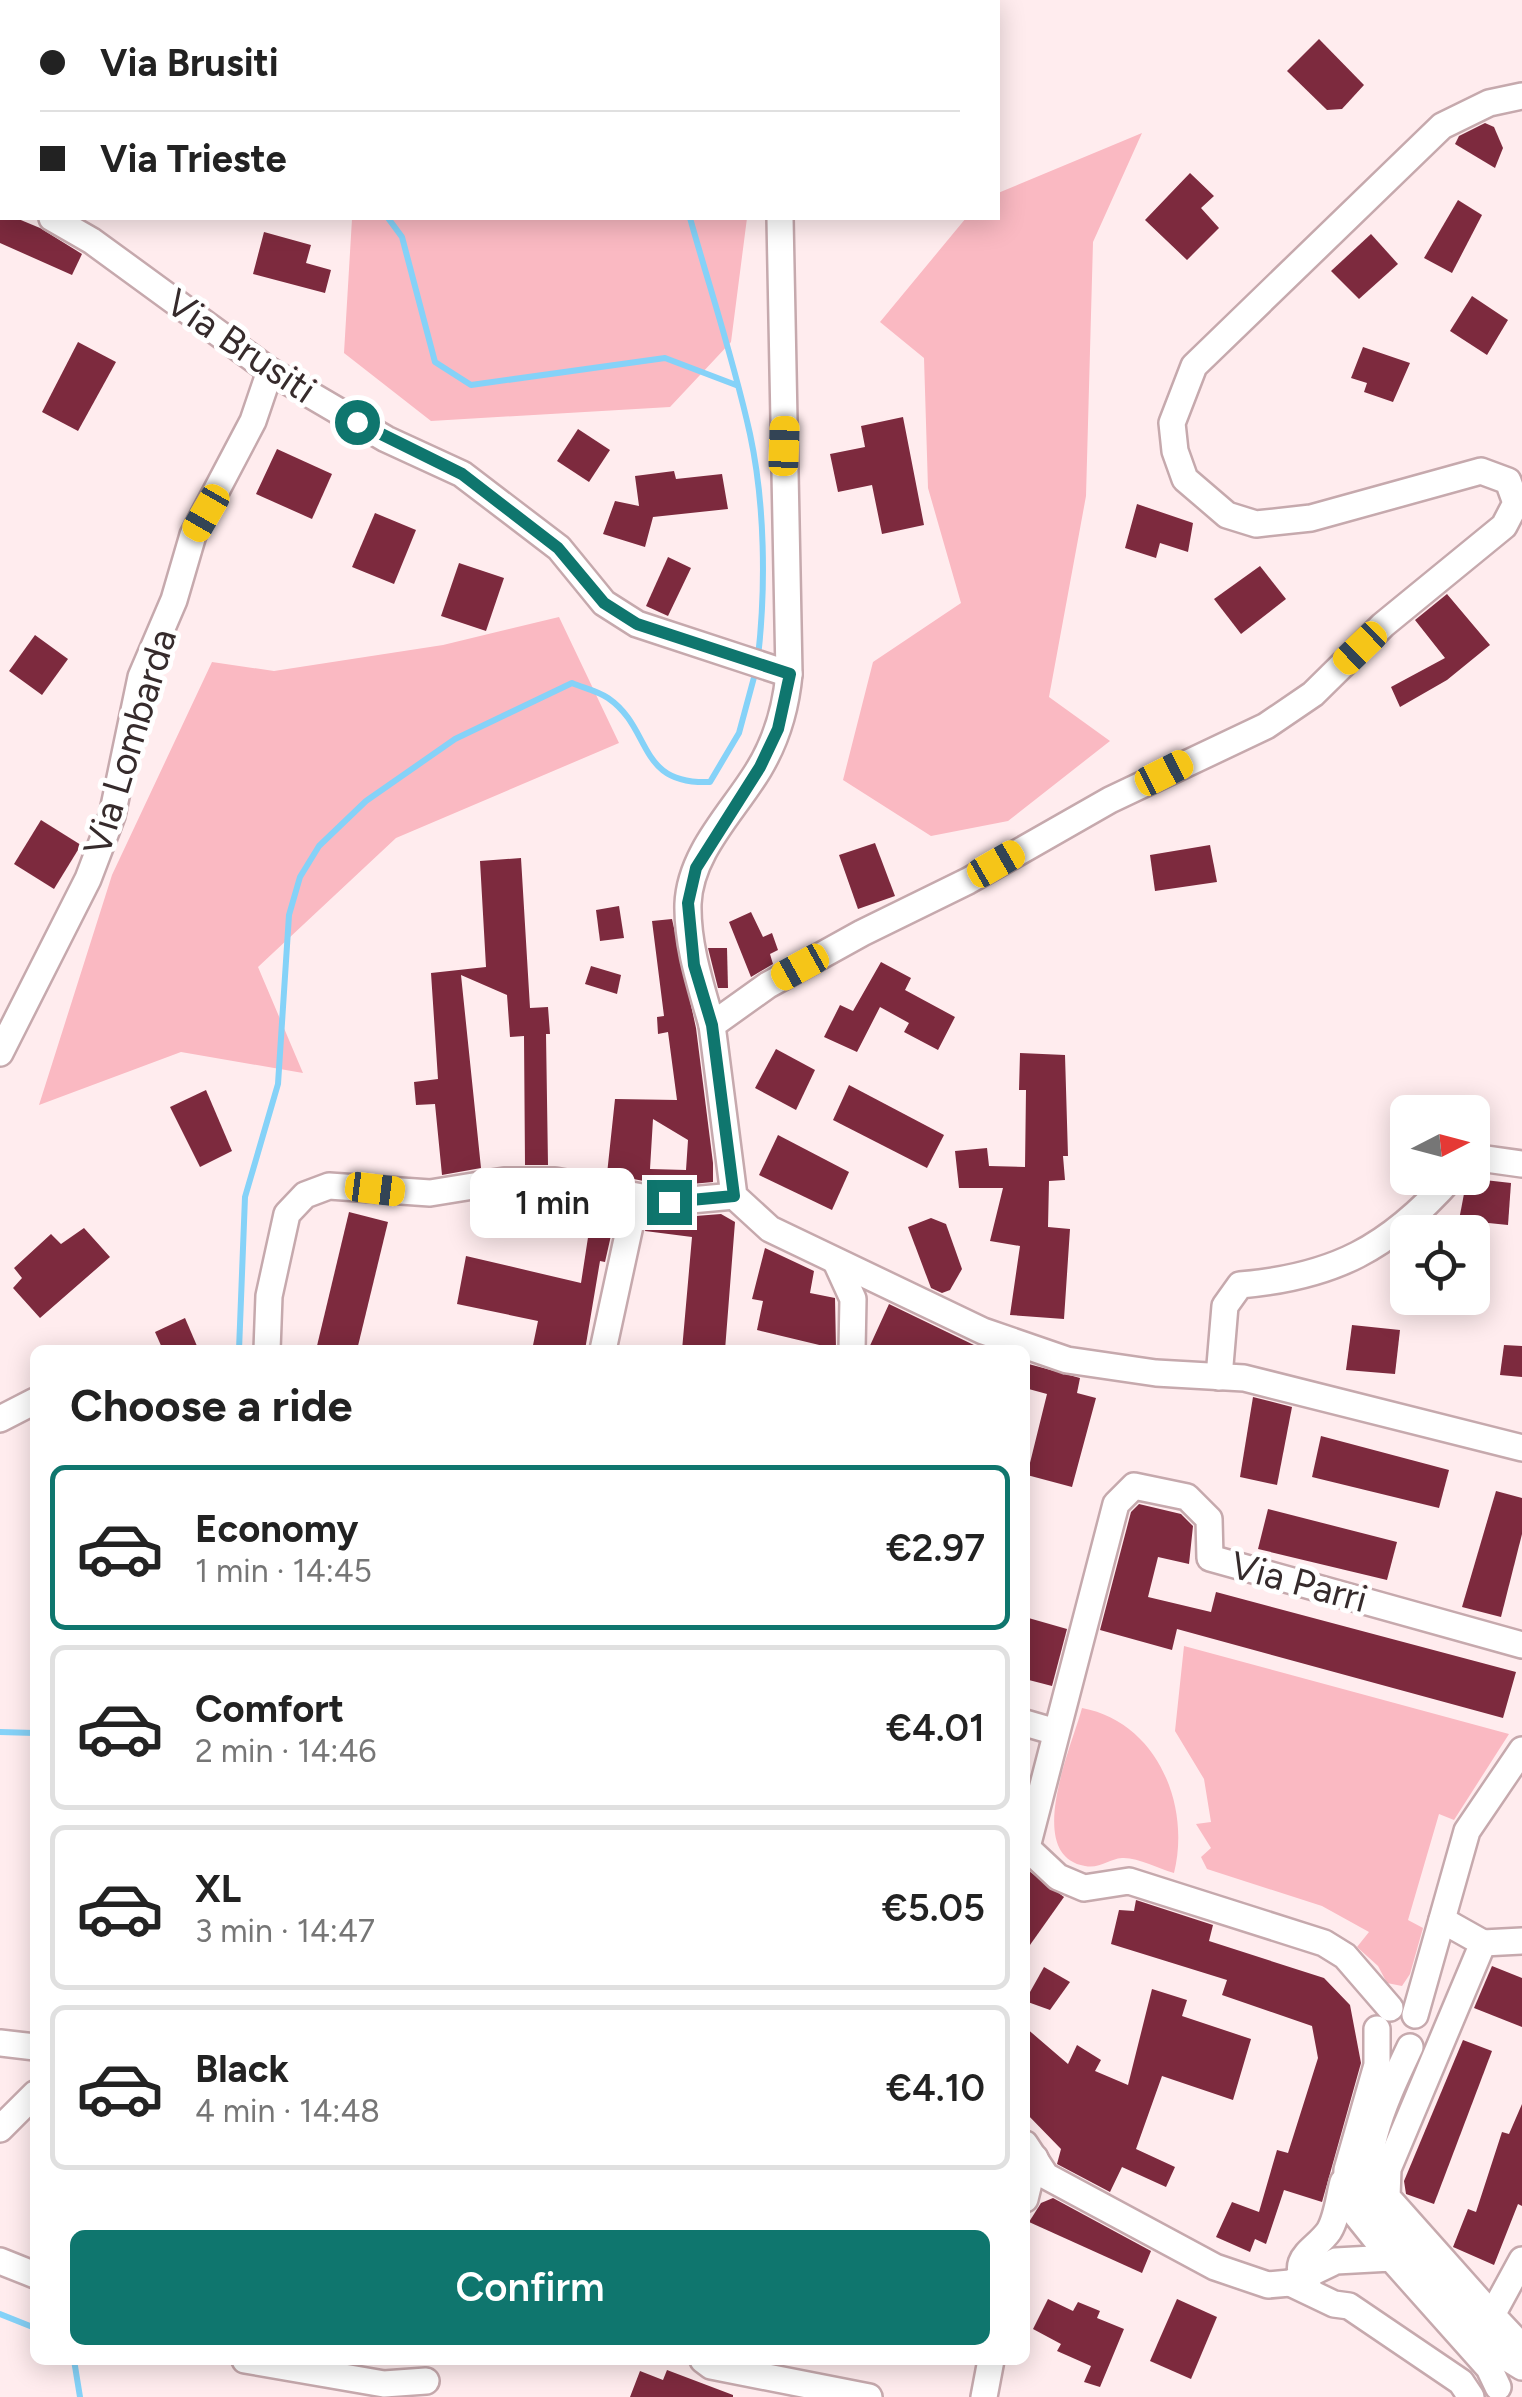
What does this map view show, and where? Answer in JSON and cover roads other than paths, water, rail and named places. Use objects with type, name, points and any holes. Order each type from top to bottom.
[{"type":"street","points":[[712,1025],[768,984],[862,933],[968,881],[1110,800],[1266,726],[1313,694],[1384,625],[1504,526],[1516,503],[1517,481],[1481,471],[1312,518],[1256,524],[1227,515],[1185,480],[1172,424],[1194,366],[1442,126],[1489,103],[1522,96]]},
{"type":"street","name":"Via Brusiti","points":[[56,220],[92,240],[270,371],[386,439],[462,474],[558,548],[604,603],[637,624],[785,672]]},
{"type":"street","points":[[780,220],[786,704],[760,767],[696,868],[688,903],[694,965],[712,1025],[734,1196],[770,1229],[838,1264],[983,1331],[1024,1345]]},
{"type":"street","name":"Via Lombarda","points":[[0,1053],[88,879],[112,816],[141,677],[174,600],[193,536],[253,422],[270,371]]},
{"type":"street","points":[[1490,1160],[1522,1164]]},
{"type":"street","points":[[268,1345],[278,1246],[286,1214],[305,1195],[329,1186],[430,1193],[504,1181],[555,1180],[636,1198],[697,1202],[734,1196]]},
{"type":"street","points":[[1219,1377],[1225,1306],[1240,1284],[1296,1280],[1356,1257],[1420,1212],[1435,1195]]},
{"type":"street","points":[[604,1345],[636,1198]]},
{"type":"street","points":[[838,1264],[853,1299],[852,1345]]},
{"type":"street","points":[[1030,1347],[1067,1360],[1219,1377],[1330,1397],[1468,1437],[1522,1448]]},
{"type":"street","points":[[0,1419],[30,1404]]},
{"type":"street","name":"Via Parri","points":[[1056,1732],[1116,1504],[1134,1486],[1188,1497],[1209,1519],[1210,1558],[1522,1645]]},
{"type":"street","points":[[1030,1724],[1056,1732],[1030,1831]]},
{"type":"street","points":[[1302,2285],[1300,2260],[1331,2229],[1391,2016],[1434,1950],[1467,1831],[1522,1750]]},
{"type":"street","points":[[1030,1850],[1058,1877],[1084,1888],[1129,1881],[1293,1930],[1334,1950],[1362,1977],[1391,2016],[1419,2036],[1395,2077],[1366,2170],[1370,2200],[1378,2215],[1504,2356],[1522,2370],[1509,2376],[1497,2392]]},
{"type":"street","points":[[1442,1920],[1483,1943],[1522,1941]]},
{"type":"street","points":[[1483,1943],[1386,2183],[1387,2197],[1522,2347]]},
{"type":"street","points":[[1391,2016],[1388,2048],[1410,2047]]},
{"type":"street","points":[[0,2043],[30,2046]]},
{"type":"street","points":[[0,2128],[30,2099]]},
{"type":"street","points":[[1030,2151],[1046,2176],[1215,2267],[1268,2286],[1302,2285],[1349,2306],[1462,2382],[1472,2397]]},
{"type":"street","points":[[1346,2170],[1350,2207],[1390,2258],[1489,2368],[1497,2392]]},
{"type":"street","points":[[1302,2285],[1336,2261],[1390,2258]]},
{"type":"street","points":[[1492,2315],[1522,2260]]},
{"type":"street","points":[[0,2261],[30,2274]]},
{"type":"street","points":[[273,2365],[384,2384],[431,2379]]},
{"type":"street","points":[[710,2365],[869,2397]]},
{"type":"street","points":[[984,2397],[989,2365]]},
{"type":"waterway","points":[[389,220],[402,237],[435,362],[471,385],[665,358],[736,385]]},
{"type":"waterway","points":[[691,220],[737,379],[755,461],[763,546],[758,657]]},
{"type":"waterway","points":[[239,1345],[245,1197],[278,1084],[289,915],[300,877],[319,846],[366,801],[455,739],[572,683],[604,696],[622,711],[648,753],[669,774],[686,781],[710,782],[739,733],[756,670]]},
{"type":"waterway","points":[[0,1732],[30,1733]]},
{"type":"waterway","points":[[0,2314],[30,2326]]},
{"type":"waterway","points":[[75,2365],[80,2397]]}]
